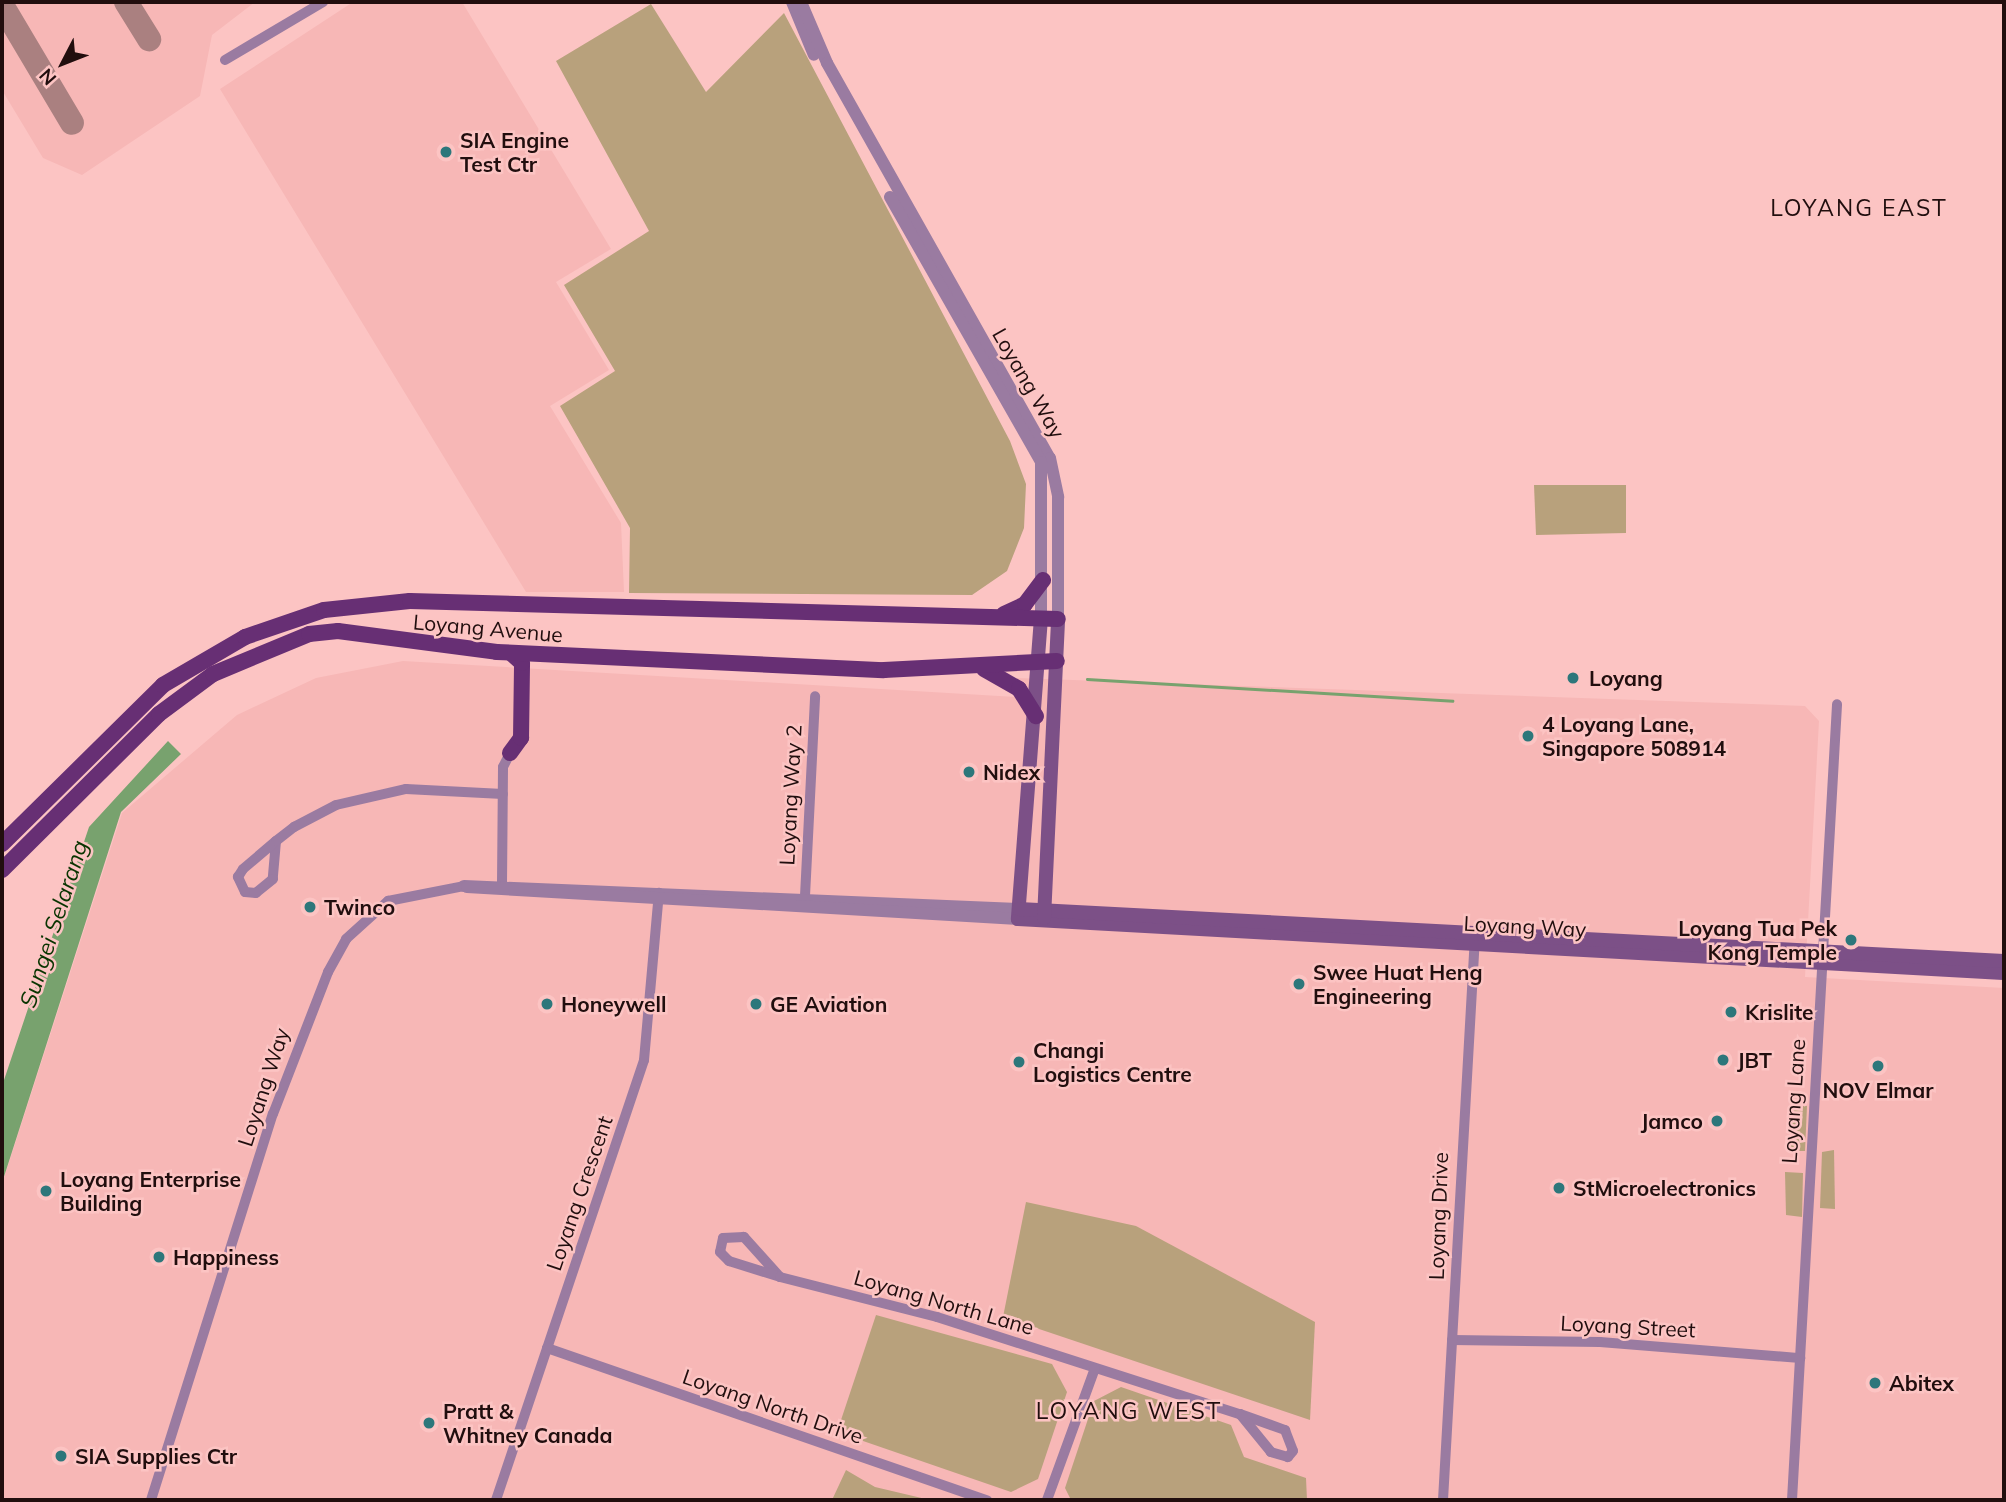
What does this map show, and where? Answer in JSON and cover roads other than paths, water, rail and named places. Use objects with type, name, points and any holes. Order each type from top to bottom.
[{"type":"main road","points":[[995,617],[1025,604],[1043,580]]},
{"type":"main road","name":"Loyang Avenue","points":[[2,845],[163,685],[245,637],[324,610],[410,601],[1058,619]]},
{"type":"main road","name":"Loyang Way","points":[[1041,618],[1036,716],[1018,914],[1820,957],[2004,973]]},
{"type":"main road","name":"Loyang Way","points":[[1044,916],[1058,619]]},
{"type":"main road","name":"Loyang Avenue","points":[[2,870],[159,714],[214,674],[270,645],[338,631],[511,653],[984,668],[1057,661]]},
{"type":"main road","points":[[510,753],[521,738],[522,663],[511,653]]},
{"type":"main road","points":[[984,668],[1019,689],[1036,716]]},
{"type":"main road","name":"Loyang Way","points":[[1820,957],[2004,961]]},
{"type":"street","points":[[225,60],[323,2]]},
{"type":"street","name":"Loyang Way","points":[[792,2],[889,195],[1041,462],[1041,618]]},
{"type":"street","name":"Loyang Way","points":[[802,2],[827,63],[1050,458],[1058,497],[1058,619]]},
{"type":"street","name":"Loyang Way 2","points":[[805,897],[815,696]]},
{"type":"street","name":"Loyang Lane","points":[[1792,1500],[1836,704]]},
{"type":"street","points":[[510,753],[503,794],[502,883],[512,893]]},
{"type":"street","points":[[276,841],[273,879],[256,893],[245,892],[240,873],[276,841],[324,810],[370,796],[435,789],[503,794]]},
{"type":"street","points":[[488,892],[502,883]]},
{"type":"street","name":"Loyang Way","points":[[151,1500],[274,1114],[328,972],[346,939],[388,901],[464,886],[502,883],[812,909],[1018,914]]},
{"type":"street","name":"Loyang Way","points":[[464,886],[488,892],[512,893],[805,897],[1018,914]]},
{"type":"street","name":"Loyang Crescent","points":[[496,1500],[644,1060],[659,895]]},
{"type":"street","points":[[805,897],[812,909]]},
{"type":"street","name":"Loyang Drive","points":[[1443,1500],[1475,938]]},
{"type":"street","name":"Loyang North Lane","points":[[780,1277],[744,1237],[723,1238],[720,1252],[729,1261],[780,1277],[937,1317],[1240,1414],[1285,1430],[1293,1451],[1288,1457],[1271,1452],[1240,1414]]},
{"type":"street","name":"Loyang Street","points":[[1452,1340],[1600,1342],[1800,1358]]},
{"type":"street","name":"Loyang North Drive","points":[[547,1348],[987,1500]]},
{"type":"street","points":[[1047,1500],[1095,1368]]},
{"type":"waterway","points":[[1087,679],[1452,701]]},
{"type":"place","name":"SIA Engine Test Ctr","points":[[446,152]]},
{"type":"place","name":"Loyang","points":[[1573,678]]},
{"type":"place","name":"4 Loyang Lane, Singapore 508914","points":[[1528,736]]},
{"type":"place","name":"Nidex","points":[[969,772]]},
{"type":"place","name":"Twinco","points":[[310,907]]},
{"type":"place","name":"Loyang Tua Pek Kong Temple","points":[[1851,940]]},
{"type":"place","name":"Swee Huat Heng Engineering","points":[[1299,984]]},
{"type":"place","name":"Honeywell","points":[[547,1004]]},
{"type":"place","name":"GE Aviation","points":[[756,1004]]},
{"type":"place","name":"Krislite","points":[[1731,1012]]},
{"type":"place","name":"JBT","points":[[1723,1060]]},
{"type":"place","name":"Changi Logistics Centre","points":[[1019,1062]]},
{"type":"place","name":"NOV Elmar","points":[[1878,1066]]},
{"type":"place","name":"Jamco","points":[[1717,1121]]},
{"type":"place","name":"StMicroelectronics","points":[[1559,1188]]},
{"type":"place","name":"Loyang Enterprise Building","points":[[46,1191]]},
{"type":"place","name":"Happiness","points":[[159,1257]]},
{"type":"place","name":"Abitex","points":[[1875,1383]]},
{"type":"place","name":"Pratt & Whitney Canada","points":[[429,1423]]},
{"type":"place","name":"SIA Supplies Ctr","points":[[61,1456]]},
{"type":"district","name":"LOYANG EAST","points":[[1859,208]]},
{"type":"district","name":"LOYANG WEST","points":[[1129,1411]]},
{"type":"water label","name":"Sungei Selarang","points":[[54,924]]}]
